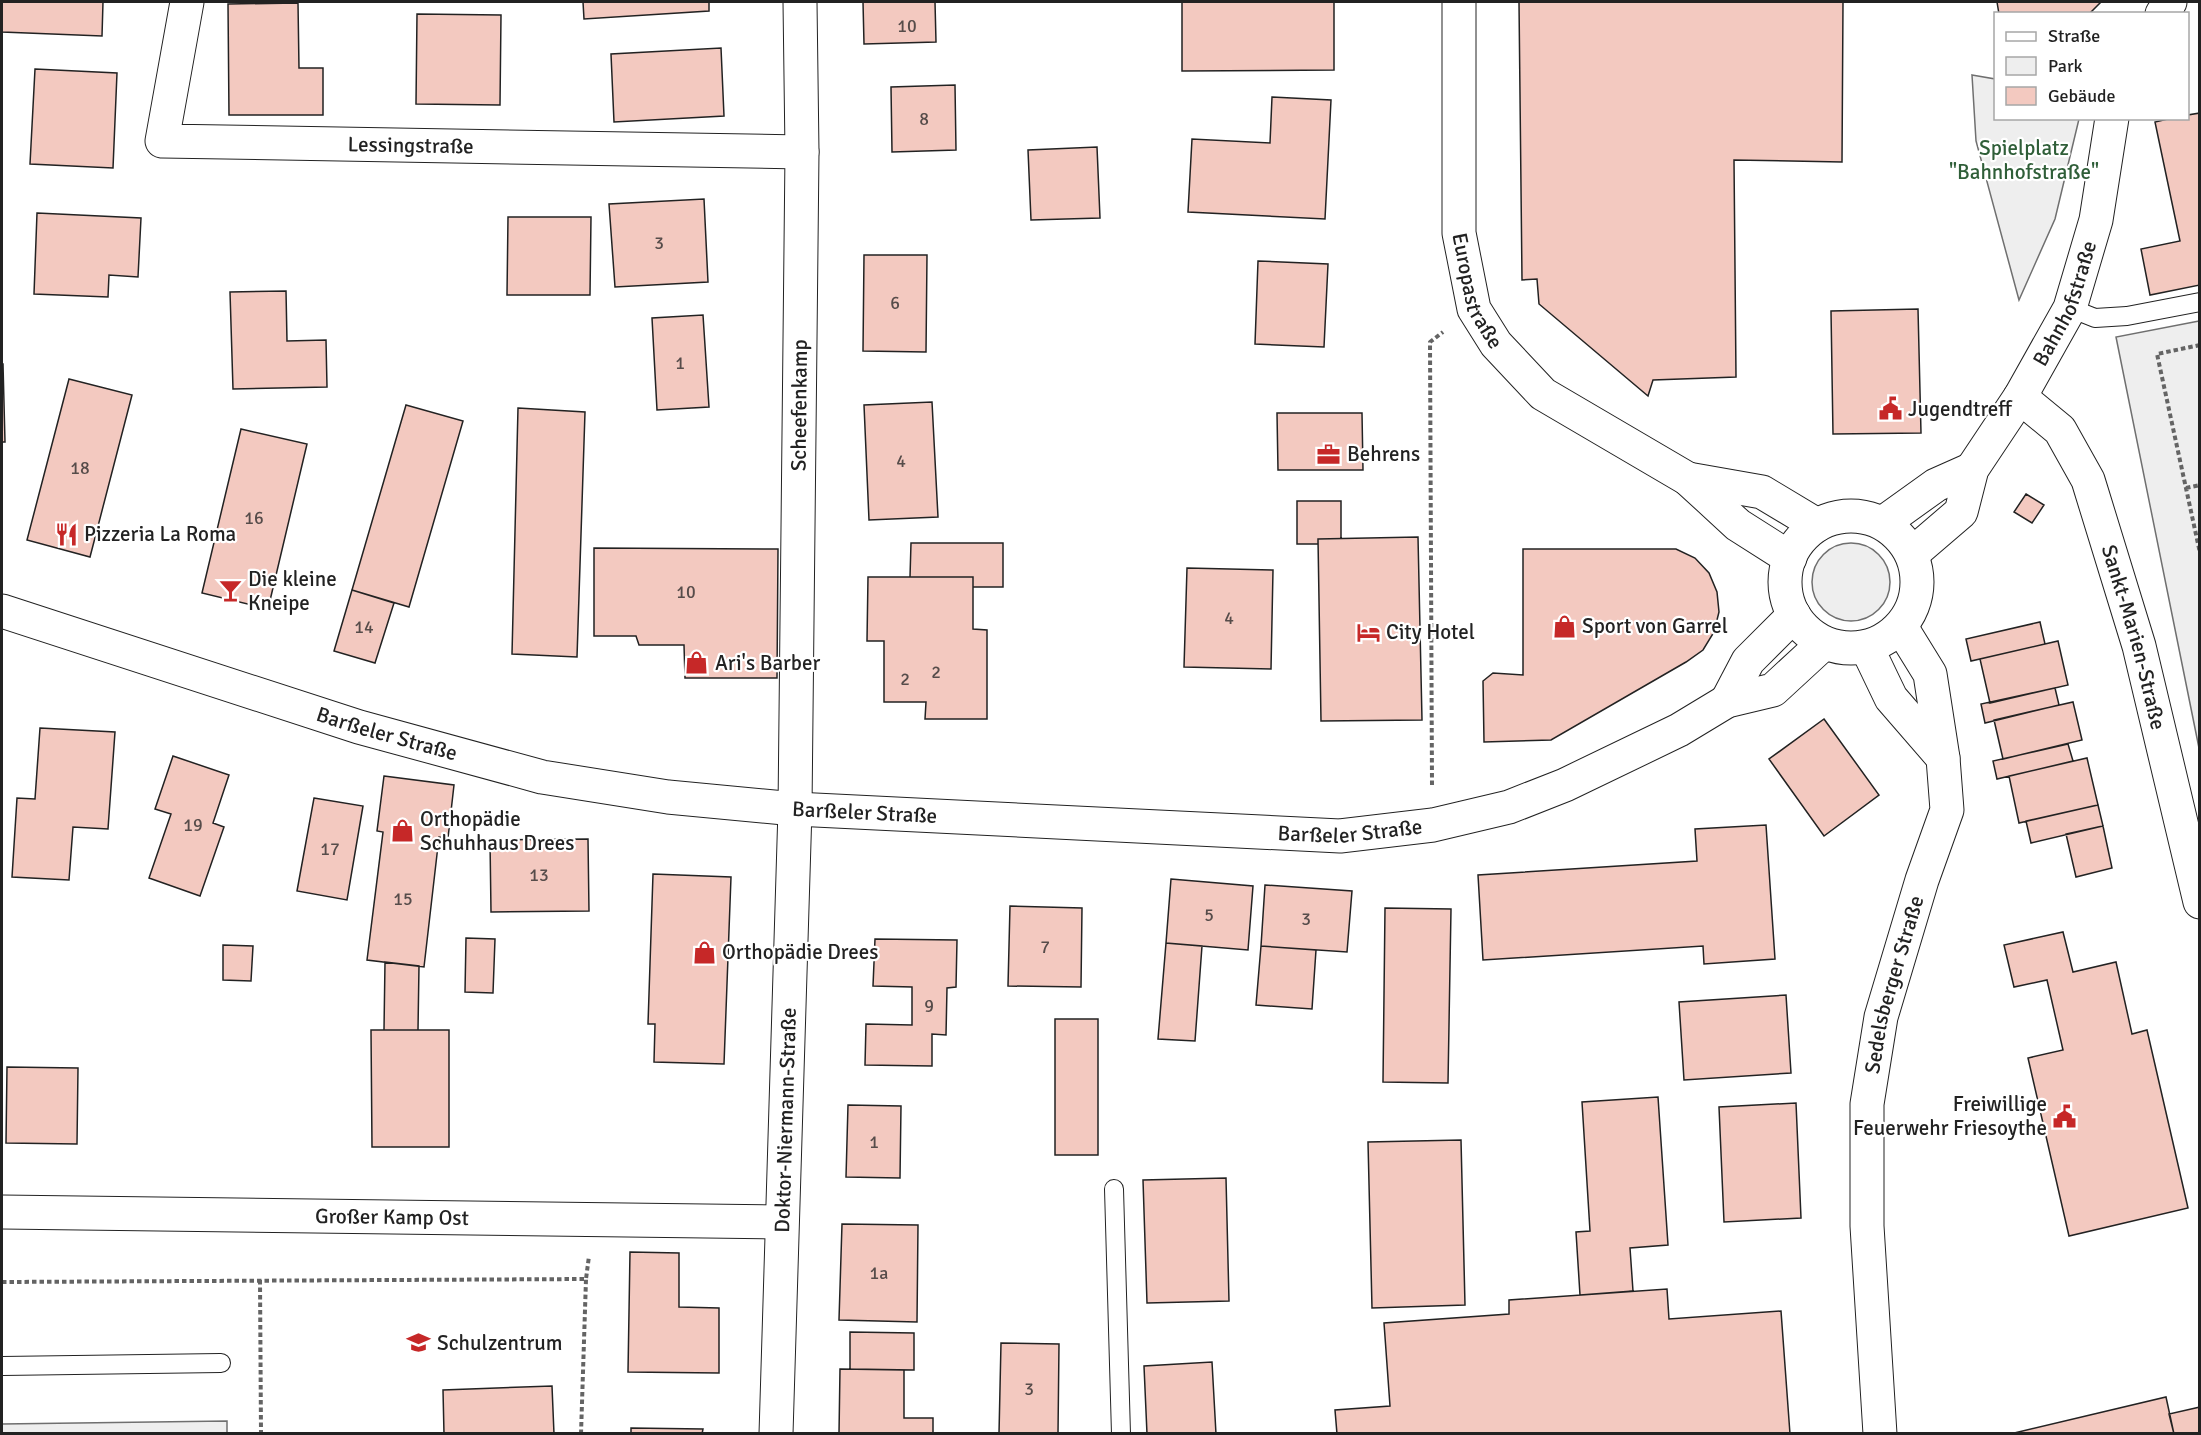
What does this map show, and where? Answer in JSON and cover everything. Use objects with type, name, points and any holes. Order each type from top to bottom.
[{"type":"street","name":"Lessingstraße","points":[[187,2],[162,141],[802,152]]},
{"type":"street","name":"Scheefenkamp","points":[[795,809],[802,152],[800,2]]},
{"type":"street","name":"Europastraße","points":[[1460,2],[1459,232],[1474,309],[1496,345],[1543,394],[1688,479],[1738,525],[1790,558]]},
{"type":"street","name":"Bahnhofstraße","points":[[1912,554],[1960,512],[1972,469],[2020,397],[2070,308],[2096,220],[2112,120]]},
{"type":"street","name":"Sankt-Marien-Straße","points":[[2020,397],[2060,430],[2088,480],[2139,646],[2199,902]]},
{"type":"street","points":[[1883,524],[1936,485],[1972,469]]},
{"type":"street","name":"Europastraße","points":[[1688,479],[1761,492],[1817,525]]},
{"type":"street","points":[[1861,516],[1883,524],[1900,536],[1912,554],[1918,573],[1918,592],[1912,611],[1902,627],[1867,648],[1845,649],[1824,644],[1806,631],[1794,615],[1786,597],[1785,577],[1790,558],[1800,538],[1817,525],[1838,517],[1861,516]]},
{"type":"street","name":"Barßeler Straße","points":[[2,611],[359,727],[542,777],[668,797],[795,809],[1340,836],[1433,825],[1509,807],[1565,785],[1678,730],[1727,701],[1773,690],[1824,644]]},
{"type":"street","points":[[1727,701],[1748,661],[1794,615]]},
{"type":"street","name":"Sedelsberger Straße","points":[[1880,1434],[1867,1226],[1867,1104],[1881,1017],[1922,880],[1947,810],[1930,674],[1902,627]]},
{"type":"street","points":[[1867,648],[1890,698],[1942,758]]},
{"type":"street","name":"Doktor-Niermann-Straße","points":[[776,1434],[795,809]]},
{"type":"street","name":"Großer Kamp Ost","points":[[2,1212],[781,1222]]},
{"type":"lane","points":[[2070,308],[2095,318],[2127,316],[2199,302]]},
{"type":"lane","points":[[1114,1189],[1121,1434]]},
{"type":"lane","points":[[2,1366],[221,1363]]},
{"type":"path","points":[[1433,825],[1430,342],[1474,309]]},
{"type":"path","points":[[2199,345],[2157,354],[2199,554]]},
{"type":"path","points":[[2186,488],[2199,485]]},
{"type":"path","points":[[581,1434],[586,1279],[594,1220]]},
{"type":"path","points":[[2,1282],[586,1279]]},
{"type":"path","points":[[260,1280],[261,1434]]},
{"type":"green space","name":"Spielplatz \"Bahnhofstraße\"","points":[[1972,75],[1994,79],[1994,120],[2079,120],[2055,219],[2019,300],[1976,141]]},
{"type":"green space","points":[[2200,321],[2199,748],[2116,337]]},
{"type":"green space","points":[[1851,543],[1866,546],[1879,554],[1887,567],[1890,582],[1887,597],[1879,610],[1866,618],[1851,621],[1836,618],[1823,610],[1815,597],[1812,582],[1815,567],[1823,554],[1836,546]]},
{"type":"green space","points":[[227,1421],[227,1433],[2,1433],[2,1424]]},
{"type":"building","points":[[2,2],[103,2],[102,36],[2,32]]},
{"type":"building","points":[[583,2],[709,2],[709,11],[584,19]]},
{"type":"building","points":[[863,2],[935,2],[936,42],[864,44]]},
{"type":"building","points":[[1182,2],[1334,2],[1334,70],[1182,71]]},
{"type":"building","points":[[1519,2],[1843,2],[1842,162],[1734,160],[1736,377],[1653,380],[1648,396],[1539,304],[1537,279],[1522,280]]},
{"type":"building","points":[[1997,2],[2101,2],[2091,12],[1999,12]]},
{"type":"building","points":[[298,3],[299,68],[323,68],[323,115],[229,115],[228,4]]},
{"type":"building","points":[[417,14],[501,15],[500,105],[416,104]]},
{"type":"building","points":[[721,48],[724,116],[614,122],[611,54]]},
{"type":"building","points":[[35,69],[117,73],[113,168],[30,164]]},
{"type":"building","points":[[955,85],[956,150],[892,152],[891,87]]},
{"type":"building","points":[[1272,97],[1331,100],[1325,219],[1188,212],[1192,139],[1270,143]]},
{"type":"building","points":[[2200,113],[2200,285],[2150,295],[2141,249],[2180,241],[2155,122],[2189,120],[2189,115]]},
{"type":"building","points":[[1097,147],[1100,218],[1031,220],[1028,150]]},
{"type":"building","points":[[704,199],[708,282],[615,287],[609,204]]},
{"type":"building","points":[[37,213],[141,218],[138,277],[109,275],[108,297],[34,294]]},
{"type":"building","points":[[508,217],[591,217],[590,295],[507,295]]},
{"type":"building","points":[[864,255],[927,255],[926,352],[863,351]]},
{"type":"building","points":[[1258,261],[1328,264],[1324,347],[1255,344]]},
{"type":"building","points":[[286,291],[287,341],[326,340],[327,387],[233,389],[230,292]]},
{"type":"building","points":[[1918,309],[1921,433],[1833,434],[1831,311]]},
{"type":"building","points":[[703,315],[709,407],[657,410],[652,318]]},
{"type":"building","points":[[3,364],[5,442],[2,442]]},
{"type":"building","points":[[69,379],[132,395],[90,557],[27,540]]},
{"type":"building","points":[[932,402],[938,517],[869,520],[864,405]]},
{"type":"building","points":[[406,405],[463,421],[409,607],[352,590]]},
{"type":"building","points":[[518,408],[585,412],[577,657],[512,654]]},
{"type":"building","points":[[1277,413],[1362,413],[1363,470],[1278,470]]},
{"type":"building","points":[[241,429],[307,444],[268,609],[202,593]]},
{"type":"building","points":[[2026,494],[2044,505],[2032,523],[2014,512]]},
{"type":"building","points":[[1297,501],[1341,501],[1341,539],[1318,539],[1318,544],[1297,544]]},
{"type":"building","points":[[1418,537],[1422,720],[1321,721],[1318,539]]},
{"type":"building","points":[[911,543],[1003,543],[1003,587],[973,587],[973,577],[910,577]]},
{"type":"building","points":[[594,548],[778,549],[777,678],[685,678],[684,645],[639,645],[636,636],[594,636]]},
{"type":"building","points":[[1523,549],[1676,549],[1695,558],[1709,573],[1717,592],[1719,612],[1714,632],[1703,650],[1686,662],[1551,740],[1484,742],[1483,681],[1493,673],[1523,675]]},
{"type":"building","points":[[1187,568],[1273,570],[1271,669],[1184,667]]},
{"type":"building","points":[[868,577],[973,577],[973,629],[987,630],[987,719],[925,719],[926,702],[884,702],[884,641],[867,641]]},
{"type":"building","points":[[352,590],[394,603],[375,663],[334,651]]},
{"type":"building","points":[[2040,622],[2045,644],[1971,661],[1966,639]]},
{"type":"building","points":[[2058,641],[2068,685],[1990,703],[1980,659]]},
{"type":"building","points":[[2055,688],[2059,705],[1985,723],[1981,704]]},
{"type":"building","points":[[2073,702],[2082,740],[2003,759],[1994,720]]},
{"type":"building","points":[[1824,719],[1879,795],[1824,836],[1769,759]]},
{"type":"building","points":[[40,728],[115,732],[108,829],[73,827],[69,880],[12,877],[17,798],[35,799]]},
{"type":"building","points":[[2068,744],[2073,761],[1997,779],[1993,761]]},
{"type":"building","points":[[173,756],[229,775],[213,823],[224,827],[200,896],[149,878],[171,814],[155,809]]},
{"type":"building","points":[[2087,758],[2098,805],[2019,823],[2009,776]]},
{"type":"building","points":[[384,776],[454,785],[448,838],[439,837],[424,967],[367,960],[383,832],[377,831]]},
{"type":"building","points":[[314,798],[363,806],[347,900],[297,891]]},
{"type":"building","points":[[2098,805],[2103,826],[2031,843],[2026,821]]},
{"type":"building","points":[[1766,825],[1775,959],[1704,964],[1703,946],[1483,960],[1478,875],[1697,861],[1695,829]]},
{"type":"building","points":[[2103,826],[2112,868],[2076,877],[2066,834]]},
{"type":"building","points":[[588,839],[589,911],[491,912],[490,840]]},
{"type":"building","points":[[653,874],[731,877],[724,1064],[654,1062],[655,1024],[648,1024]]},
{"type":"building","points":[[1171,879],[1253,886],[1248,950],[1166,943]]},
{"type":"building","points":[[1265,885],[1352,891],[1347,952],[1261,946]]},
{"type":"building","points":[[1010,906],[1082,908],[1081,987],[1008,986]]},
{"type":"building","points":[[1385,908],[1451,909],[1448,1083],[1383,1082]]},
{"type":"building","points":[[2063,932],[2073,972],[2116,962],[2132,1034],[2147,1030],[2188,1208],[2069,1236],[2028,1058],[2063,1050],[2047,980],[2014,987],[2004,945]]},
{"type":"building","points":[[466,938],[495,939],[493,993],[465,992]]},
{"type":"building","points":[[875,939],[957,940],[956,987],[947,988],[946,1035],[932,1034],[932,1066],[865,1065],[866,1024],[912,1025],[912,987],[873,986]]},
{"type":"building","points":[[1166,943],[1202,946],[1195,1041],[1158,1039]]},
{"type":"building","points":[[223,945],[253,946],[251,981],[223,980]]},
{"type":"building","points":[[1261,946],[1316,950],[1312,1009],[1256,1005]]},
{"type":"building","points":[[385,962],[419,966],[418,1030],[384,1030]]},
{"type":"building","points":[[1786,995],[1791,1073],[1684,1080],[1679,1002]]},
{"type":"building","points":[[1055,1019],[1098,1019],[1098,1155],[1055,1155]]},
{"type":"building","points":[[371,1030],[449,1030],[449,1147],[372,1147]]},
{"type":"building","points":[[7,1067],[78,1068],[77,1144],[6,1143]]},
{"type":"building","points":[[1658,1097],[1668,1245],[1630,1248],[1633,1291],[1580,1295],[1576,1232],[1590,1231],[1582,1102]]},
{"type":"building","points":[[1796,1103],[1801,1218],[1724,1222],[1719,1107]]},
{"type":"building","points":[[848,1105],[901,1106],[900,1178],[846,1177]]},
{"type":"building","points":[[1461,1140],[1465,1305],[1372,1308],[1368,1142]]},
{"type":"building","points":[[1226,1178],[1229,1301],[1147,1303],[1143,1180]]},
{"type":"building","points":[[842,1224],[918,1225],[917,1322],[839,1320]]},
{"type":"building","points":[[630,1252],[679,1253],[679,1307],[719,1308],[719,1373],[628,1372]]},
{"type":"building","points":[[1667,1289],[1669,1319],[1781,1311],[1790,1434],[1337,1434],[1335,1410],[1390,1406],[1384,1323],[1509,1314],[1509,1300]]},
{"type":"building","points":[[850,1332],[914,1333],[914,1370],[850,1369]]},
{"type":"building","points":[[1001,1343],[1059,1344],[1058,1434],[999,1434]]},
{"type":"building","points":[[1212,1362],[1216,1434],[1147,1434],[1144,1366]]},
{"type":"building","points":[[840,1369],[904,1370],[904,1418],[933,1418],[933,1434],[839,1434]]},
{"type":"building","points":[[552,1386],[554,1434],[444,1434],[443,1390]]},
{"type":"building","points":[[2166,1397],[2174,1434],[2010,1434]]},
{"type":"building","points":[[2200,1407],[2200,1434],[2174,1434],[2169,1414]]},
{"type":"building","points":[[631,1428],[703,1429],[702,1434],[631,1434]]},
{"type":"place","name":"Jugendtreff","points":[[1890,409]]},
{"type":"place","name":"Behrens","points":[[1329,454]]},
{"type":"place","name":"Pizzeria La Roma","points":[[66,534]]},
{"type":"place","name":"Die kleine Kneipe","points":[[230,591]]},
{"type":"place","name":"Sport von Garrel","points":[[1564,626]]},
{"type":"place","name":"City Hotel","points":[[1368,632]]},
{"type":"place","name":"Ari's Barber","points":[[697,663]]},
{"type":"place","name":"Orthopädie Schuhhaus Drees","points":[[402,831]]},
{"type":"place","name":"Orthopädie Drees","points":[[704,952]]},
{"type":"place","name":"Freiwillige Feuerwehr Friesoythe","points":[[2065,1116]]},
{"type":"place","name":"Schulzentrum","points":[[419,1343]]}]
